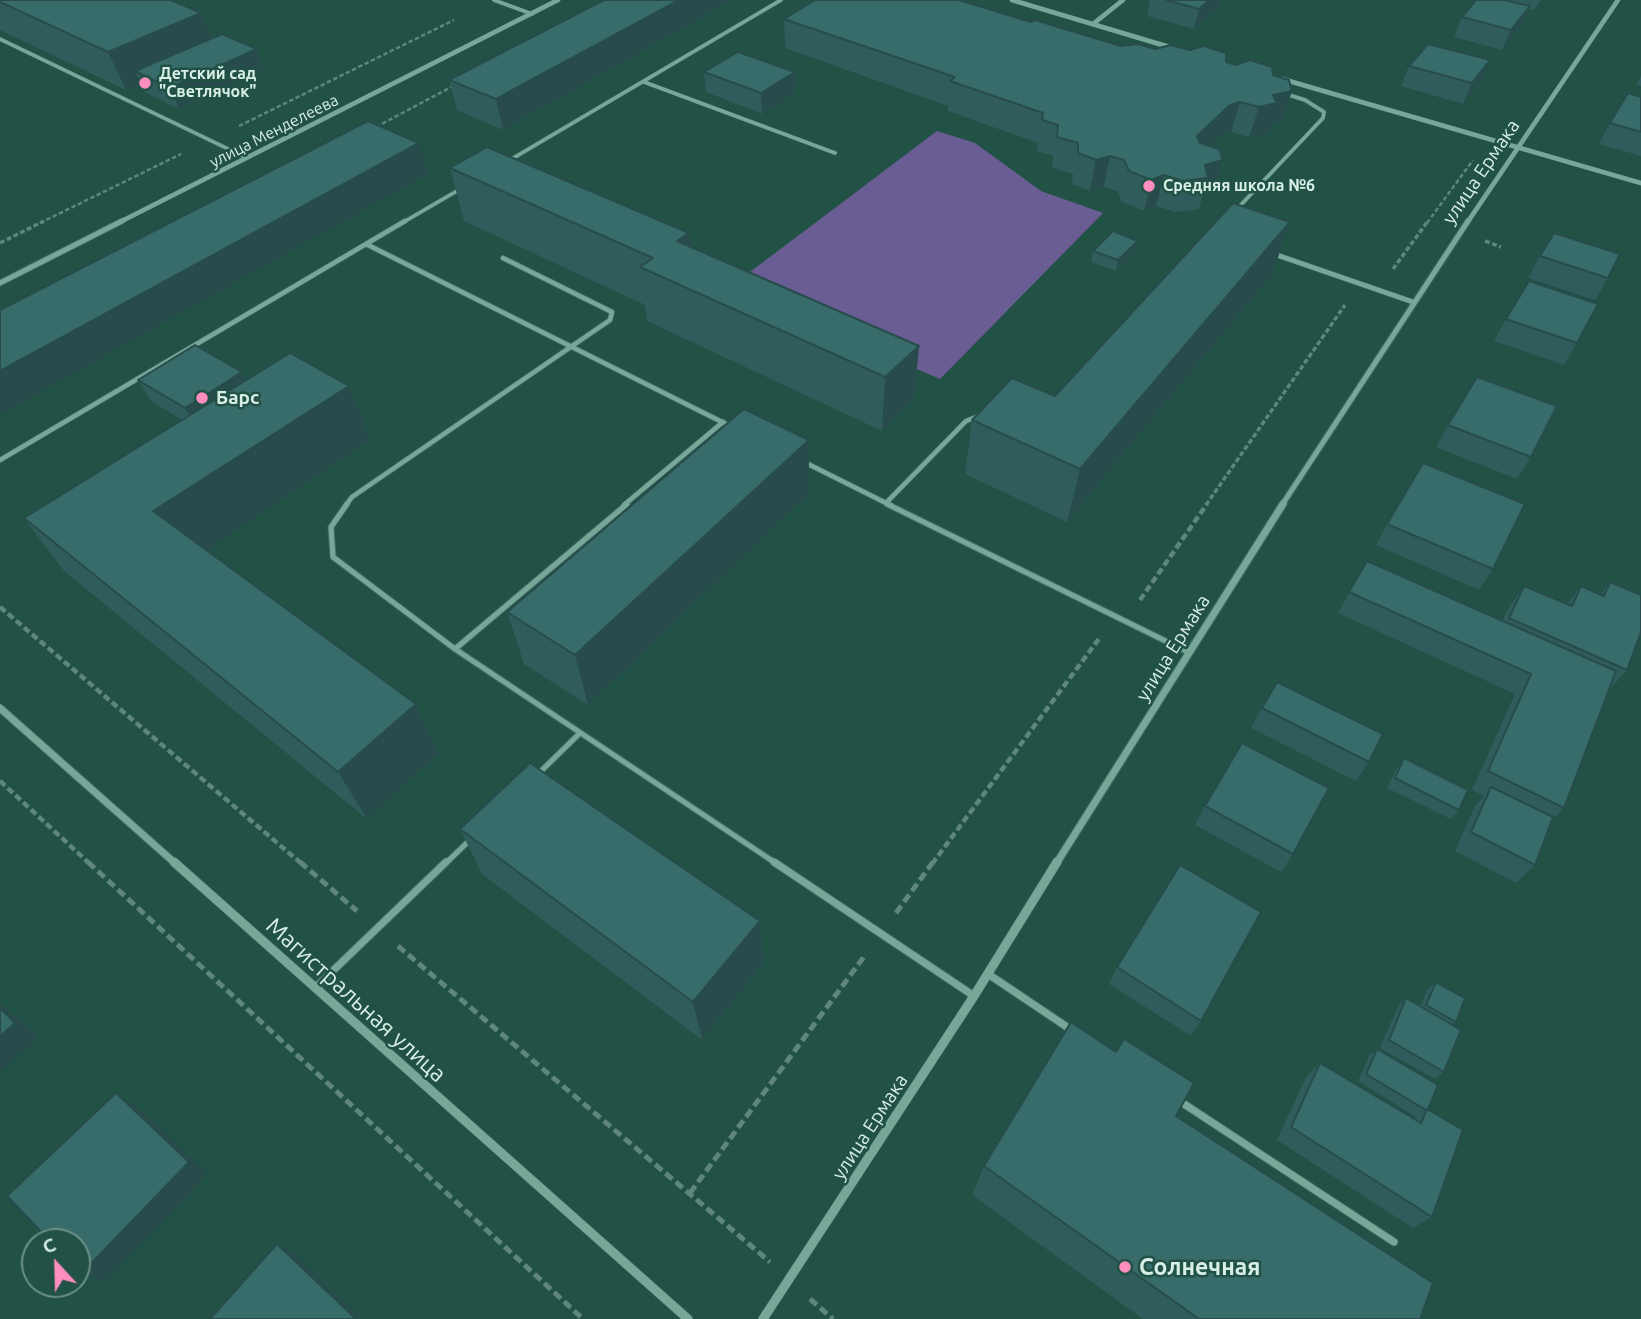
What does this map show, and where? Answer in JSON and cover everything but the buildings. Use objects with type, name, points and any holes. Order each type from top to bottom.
[{"type":"street","name":"улица Менделеева","points":[[0,283],[558,0]]},
{"type":"street","points":[[1012,0],[1185,51]]},
{"type":"street","points":[[1093,24],[1123,0]]},
{"type":"street","name":"улица Ермака","points":[[763,1319],[974,996],[1188,652],[1413,302],[1618,0]]},
{"type":"street","points":[[1277,78],[1641,183]]},
{"type":"street","name":"Магистральная улица","points":[[0,708],[688,1319]]},
{"type":"lane","points":[[495,0],[532,14]]},
{"type":"lane","points":[[499,166],[781,0]]},
{"type":"lane","points":[[0,39],[247,158]]},
{"type":"lane","points":[[644,82],[835,153]]},
{"type":"lane","points":[[1230,216],[1323,118],[1324,112],[1316,105],[1280,93]]},
{"type":"lane","points":[[0,460],[462,188]]},
{"type":"lane","points":[[366,244],[735,428]]},
{"type":"lane","points":[[1263,250],[1413,302]]},
{"type":"lane","points":[[503,258],[612,312],[610,320],[352,497],[331,527],[333,557],[455,649],[974,996]]},
{"type":"lane","points":[[886,503],[965,421],[984,414]]},
{"type":"lane","points":[[455,649],[723,422]]},
{"type":"lane","points":[[793,457],[1188,652]]},
{"type":"lane","points":[[531,780],[580,733]]},
{"type":"lane","points":[[314,989],[474,836]]},
{"type":"lane","points":[[988,974],[1081,1035]]},
{"type":"lane","points":[[1174,1097],[1394,1242]]},
{"type":"path","points":[[0,243],[495,0]]},
{"type":"path","points":[[376,127],[460,82]]},
{"type":"path","points":[[1378,289],[1489,139]]},
{"type":"path","points":[[690,1193],[1107,628],[1133,610],[1360,283]]},
{"type":"path","points":[[0,607],[690,1193],[833,1319]]},
{"type":"path","points":[[0,781],[583,1319]]},
{"type":"shaded area","points":[[937,131],[975,143],[1041,191],[1103,213],[940,379],[770,306],[746,275]]},
{"type":"place","name":"Детский сад \"Светлячок\"","points":[[145,83]]},
{"type":"place","name":"Средняя школа №6","points":[[1149,186]]},
{"type":"place","name":"Барс","points":[[202,398]]},
{"type":"place","name":"Солнечная","points":[[1125,1267]]}]
